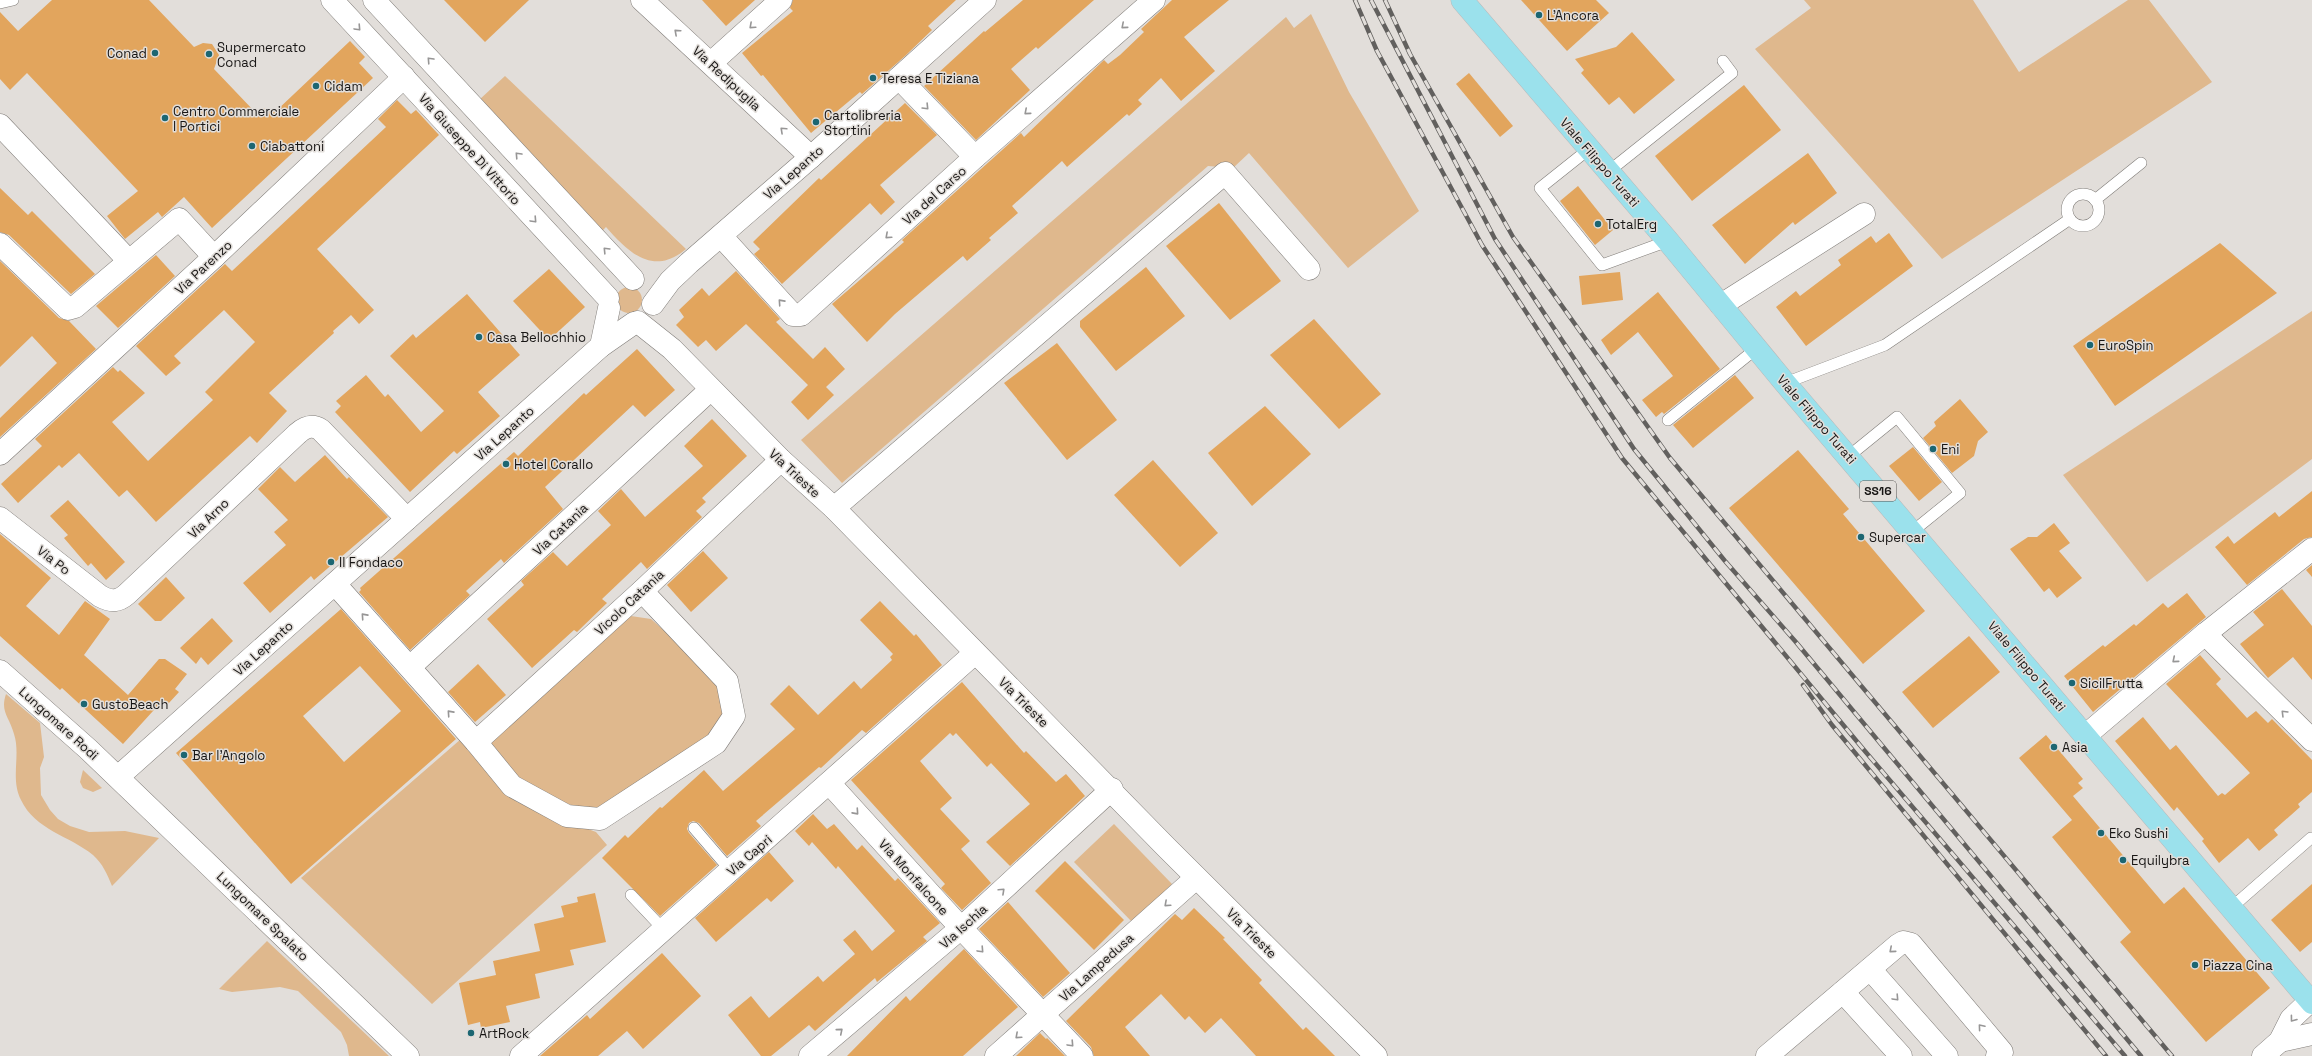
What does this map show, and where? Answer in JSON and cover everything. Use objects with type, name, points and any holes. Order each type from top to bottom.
[{"type":"main road","name":"Viale Filippo Turati","points":[[1468,2],[1785,383],[1913,531],[2311,1002]]},
{"type":"street","name":"Via Giuseppe Di Vittorio","points":[[332,0],[609,303]]},
{"type":"street","points":[[374,0],[638,280],[651,291],[644,315],[616,319],[609,303]]},
{"type":"street","name":"Via Redipuglia","points":[[642,0],[811,157]]},
{"type":"street","points":[[711,63],[781,0]]},
{"type":"street","name":"Via Lepanto","points":[[118,776],[601,346],[644,315],[670,281],[689,262],[811,157],[985,0]]},
{"type":"street","name":"Via del Carso","points":[[721,236],[793,315],[801,315],[975,158],[1154,0]]},
{"type":"street","name":"Via Parenzo","points":[[0,454],[214,257],[404,77]]},
{"type":"street","points":[[899,78],[975,158]]},
{"type":"street","points":[[0,125],[129,260]]},
{"type":"street","points":[[834,508],[1225,173],[1309,269]]},
{"type":"street","points":[[1721,305],[1864,214]]},
{"type":"street","points":[[0,244],[68,309],[75,307],[179,219],[214,257]]},
{"type":"street","name":"Via Lepanto","points":[[638,280],[689,262]]},
{"type":"street","points":[[601,346],[614,285],[626,279],[638,280]]},
{"type":"street","name":"Via Trieste","points":[[644,315],[672,349],[710,390],[780,460],[834,508],[975,653],[1112,790],[1196,878],[1376,1056]]},
{"type":"street","name":"Via Catania","points":[[410,667],[710,390]]},
{"type":"street","name":"Via Arno","points":[[109,601],[117,601],[127,594],[304,428],[311,426],[321,430],[407,519]]},
{"type":"street","name":"Vicolo Catania","points":[[476,742],[642,591],[780,460]]},
{"type":"street","name":"Via Po","points":[[0,518],[109,601]]},
{"type":"street","points":[[2085,736],[2205,634],[2312,549]]},
{"type":"street","points":[[335,584],[476,742],[512,786],[567,816],[600,818],[716,744],[734,716],[727,681],[642,591]]},
{"type":"street","points":[[2205,634],[2312,740]]},
{"type":"street","name":"Via Capri","points":[[521,1056],[830,784],[975,653]]},
{"type":"street","name":"Lungomare Rodi","points":[[0,671],[118,776]]},
{"type":"street","name":"Lungomare Spalato","points":[[118,776],[156,816],[408,1056]]},
{"type":"street","name":"Via Monfalcone","points":[[830,784],[961,928],[1082,1056]]},
{"type":"street","name":"Via Ischia","points":[[810,1056],[961,928],[1112,790]]},
{"type":"street","name":"Via Lampedusa","points":[[996,1056],[1196,878]]},
{"type":"street","points":[[1767,1056],[1903,942],[1911,944],[2002,1052],[1997,1056]]},
{"type":"street","points":[[1870,969],[1947,1056]]},
{"type":"street","points":[[1843,992],[1901,1056]]},
{"type":"street","points":[[2263,1056],[2280,1041],[2292,1019],[2311,1002]]},
{"type":"street","points":[[2280,1041],[2312,1034]]},
{"type":"lane","points":[[0,3],[13,0]]},
{"type":"lane","points":[[1608,172],[1732,73],[1723,61]]},
{"type":"lane","points":[[1589,149],[1540,188],[1602,265],[1668,241]]},
{"type":"lane","points":[[2095,200],[2141,163]]},
{"type":"lane","points":[[2081,194],[2086,194],[2095,200],[2100,209],[2097,219],[2093,223],[2088,226],[2078,226],[2070,219],[2067,209],[2071,199],[2081,194]]},
{"type":"lane","points":[[1785,383],[1885,345],[2070,219]]},
{"type":"lane","points":[[1668,420],[1757,348]]},
{"type":"lane","points":[[1849,456],[1897,417],[1960,493],[1913,531]]},
{"type":"lane","points":[[694,828],[731,870]]},
{"type":"lane","points":[[2231,908],[2311,838]]},
{"type":"lane","points":[[631,895],[664,930]]},
{"type":"shaded area","points":[[1804,0],[1973,0],[2019,72],[2128,0],[2149,0],[2212,82],[1942,259],[1755,49],[1811,8]]},
{"type":"shaded area","points":[[1311,14],[1349,92],[1419,211],[1348,268],[1249,153],[1233,168],[1208,166],[842,483],[801,440],[1286,17],[1294,28]]},
{"type":"shaded area","points":[[505,76],[686,249],[674,257],[663,261],[652,261],[642,258],[632,252],[606,227],[600,233],[479,100]]},
{"type":"shaded area","points":[[629,287],[638,291],[642,300],[638,309],[629,313],[620,309],[616,300],[620,291]]},
{"type":"shaded area","points":[[2312,311],[2312,459],[2147,582],[2063,475]]},
{"type":"shaded area","points":[[624,615],[651,619],[687,651],[719,683],[725,707],[716,734],[599,814],[535,793],[505,771],[488,745]]},
{"type":"shaded area","points":[[6,694],[40,723],[44,757],[40,768],[41,795],[50,810],[58,819],[70,826],[89,832],[125,831],[159,838],[112,886],[102,866],[93,855],[84,848],[44,826],[27,810],[21,800],[16,784],[16,742],[4,705]]},
{"type":"shaded area","points":[[461,739],[517,802],[596,832],[607,845],[432,1004],[301,878]]},
{"type":"shaded area","points":[[83,770],[102,788],[93,792],[83,788],[80,782]]},
{"type":"shaded area","points":[[1114,824],[1172,884],[1133,923],[1074,862]]},
{"type":"shaded area","points":[[267,941],[389,1056],[349,1056],[347,1045],[341,1032],[298,991],[280,987],[232,992],[219,989]]},
{"type":"building","name":"Centro Commerciale I Portici","points":[[52,0],[149,0],[194,47],[203,43],[212,44],[219,55],[214,69],[255,112],[262,108],[275,112],[350,41],[365,57],[359,63],[373,78],[212,228],[184,197],[162,217],[158,212],[125,239],[107,216],[138,191],[27,73],[10,90],[0,79],[0,12],[18,31]]},
{"type":"building","points":[[444,0],[529,0],[485,42]]},
{"type":"building","points":[[702,0],[755,0],[726,26]]},
{"type":"building","points":[[793,0],[956,0],[928,26],[932,30],[905,56],[862,94],[860,92],[811,133],[763,75],[761,76],[742,53],[793,11],[790,8]]},
{"type":"building","points":[[1023,0],[1094,0],[1038,49],[1036,47],[1011,69],[1030,90],[976,140],[924,86],[984,31],[985,32]]},
{"type":"building","points":[[1172,0],[1229,0],[1184,37],[1215,71],[1181,101],[1161,78],[1138,100],[1142,104],[1129,116],[1127,114],[1067,167],[1062,161],[1012,206],[1018,213],[989,238],[991,240],[967,261],[963,256],[895,314],[867,342],[832,304],[904,242],[902,240],[1021,133],[1024,137],[1104,60],[1108,64],[1120,55],[1144,32],[1141,29]]},
{"type":"building","points":[[1521,0],[1596,0],[1609,13],[1567,51]]},
{"type":"building","points":[[1632,32],[1675,80],[1634,114],[1619,97],[1609,105],[1581,73],[1584,70],[1575,59],[1616,47]]},
{"type":"building","points":[[1469,73],[1513,126],[1500,137],[1456,84]]},
{"type":"building","points":[[1744,85],[1781,130],[1692,201],[1655,156]]},
{"type":"building","points":[[397,100],[411,114],[416,110],[439,135],[317,249],[374,310],[359,324],[351,315],[333,331],[334,333],[269,393],[287,411],[257,443],[250,436],[156,522],[127,490],[119,497],[79,453],[62,468],[59,465],[18,503],[1,484],[42,446],[35,439],[113,367],[118,372],[120,370],[145,393],[112,422],[148,461],[213,400],[205,392],[255,342],[224,310],[174,356],[181,363],[166,376],[136,346],[225,264],[232,271],[386,127],[378,119]]},
{"type":"building","points":[[905,103],[937,135],[880,185],[895,202],[881,215],[870,203],[782,284],[754,254],[760,249],[753,242],[819,178],[821,180]]},
{"type":"building","points":[[1808,153],[1837,193],[1795,225],[1793,222],[1745,264],[1712,225]]},
{"type":"building","points":[[1578,186],[1613,230],[1595,245],[1560,201]]},
{"type":"building","points":[[0,188],[28,215],[32,211],[95,274],[71,294],[9,235],[0,232]]},
{"type":"building","points":[[1219,203],[1281,281],[1230,320],[1166,246]]},
{"type":"building","points":[[1889,233],[1913,266],[1806,346],[1776,307],[1796,291],[1800,296],[1841,265],[1838,260],[1871,236],[1876,243]]},
{"type":"building","points":[[2220,243],[2277,293],[2115,406],[2073,346]]},
{"type":"building","points":[[156,255],[175,276],[118,328],[96,306]]},
{"type":"building","points":[[0,261],[59,318],[69,321],[96,349],[0,437],[0,418],[57,363],[32,336],[0,367]]},
{"type":"building","points":[[1146,267],[1185,316],[1116,371],[1080,327],[1080,321]]},
{"type":"building","points":[[549,269],[585,307],[549,340],[513,301]]},
{"type":"building","points":[[736,271],[780,319],[776,322],[813,359],[825,347],[845,369],[826,387],[834,395],[808,420],[791,402],[808,385],[746,324],[716,351],[706,340],[698,347],[676,325],[684,317],[679,310],[702,288],[709,296]]},
{"type":"building","points":[[1620,272],[1623,300],[1582,305],[1579,276]]},
{"type":"building","points":[[1658,292],[1720,369],[1664,414],[1662,412],[1656,417],[1642,400],[1673,376],[1638,332],[1611,355],[1601,340]]},
{"type":"building","points":[[467,294],[520,355],[478,392],[500,416],[457,454],[454,451],[410,492],[335,412],[341,406],[336,401],[366,375],[385,397],[388,394],[421,432],[444,411],[390,356],[413,334],[416,338]]},
{"type":"building","points":[[1314,319],[1381,394],[1339,429],[1270,355]]},
{"type":"building","points":[[1057,343],[1117,420],[1067,460],[1004,383]]},
{"type":"building","points":[[637,349],[675,390],[645,417],[633,405],[545,487],[563,509],[504,563],[501,559],[466,591],[470,595],[410,650],[359,592],[361,590],[360,588],[514,452],[518,456],[584,393],[586,395]]},
{"type":"building","points":[[1735,375],[1754,398],[1693,448],[1673,425]]},
{"type":"building","points":[[1960,399],[1988,432],[1978,441],[1974,456],[1952,473],[1923,438],[1936,426],[1934,422]]},
{"type":"building","points":[[1265,406],[1311,454],[1252,506],[1208,453]]},
{"type":"building","points":[[712,419],[747,456],[702,498],[706,502],[696,511],[702,517],[647,569],[641,562],[602,599],[607,603],[577,632],[574,630],[532,668],[487,619],[524,585],[521,581],[553,552],[567,566],[611,525],[598,511],[621,489],[645,517],[703,466],[684,446]]},
{"type":"building","points":[[1913,447],[1942,482],[1919,501],[1889,466]]},
{"type":"building","points":[[1798,450],[1849,509],[1843,514],[1925,611],[1863,664],[1729,508]]},
{"type":"building","points":[[325,455],[347,479],[349,477],[388,517],[314,580],[311,576],[270,613],[243,583],[286,545],[274,532],[288,520],[258,489],[280,467],[295,482]]},
{"type":"building","points":[[1153,460],[1218,533],[1180,567],[1114,495]]},
{"type":"building","points":[[2312,491],[2312,537],[2304,539],[2247,585],[2215,547],[2228,536],[2234,544],[2275,512],[2279,517]]},
{"type":"building","points":[[68,500],[125,562],[106,580],[91,563],[88,566],[64,538],[68,535],[50,516]]},
{"type":"building","points":[[2054,523],[2070,543],[2059,551],[2082,578],[2057,598],[2049,588],[2044,592],[2010,549],[2028,537],[2037,537]]},
{"type":"building","points":[[0,534],[51,578],[26,606],[59,635],[85,601],[110,619],[84,655],[128,695],[159,659],[165,659],[187,674],[175,689],[179,692],[168,704],[163,700],[123,744],[62,688],[60,690],[0,636]]},
{"type":"building","points":[[703,551],[728,578],[691,612],[667,585]]},
{"type":"building","points":[[2312,565],[2312,577],[2306,570]]},
{"type":"building","points":[[166,577],[185,598],[161,621],[155,621],[138,604]]},
{"type":"building","points":[[2282,589],[2312,626],[2312,680],[2293,657],[2268,678],[2240,644],[2264,625],[2253,612]]},
{"type":"building","points":[[2187,593],[2206,617],[2093,712],[2064,676],[2103,645],[2105,647],[2134,624],[2136,626],[2163,603],[2168,608]]},
{"type":"building","points":[[880,601],[914,636],[916,634],[942,665],[866,733],[862,730],[821,768],[819,767],[756,821],[761,826],[727,856],[699,823],[693,821],[689,823],[687,829],[689,833],[717,865],[660,916],[602,858],[625,835],[628,838],[660,807],[662,808],[704,770],[723,791],[795,729],[770,704],[789,685],[818,715],[854,681],[861,689],[892,660],[890,657],[893,654],[860,620]]},
{"type":"building","points":[[341,609],[456,739],[291,884],[176,753]],"holes":[[[360,666],[401,711],[344,762],[303,716]]]},
{"type":"building","points":[[212,618],[233,641],[208,665],[201,657],[196,664],[180,648]]},
{"type":"building","points":[[1969,636],[2000,672],[1933,728],[1902,692]]},
{"type":"building","points":[[2200,655],[2221,679],[2216,684],[2247,718],[2256,711],[2268,723],[2272,719],[2312,760],[2312,792],[2298,804],[2300,807],[2274,830],[2278,835],[2259,851],[2248,838],[2219,863],[2202,841],[2204,839],[2177,807],[2174,811],[2115,741],[2143,717],[2170,750],[2176,745],[2218,796],[2222,793],[2225,795],[2250,773],[2166,684]]},
{"type":"building","points":[[478,664],[506,695],[475,722],[448,692]]},
{"type":"building","points":[[962,682],[1024,753],[1026,751],[1056,782],[1066,774],[1085,796],[1010,866],[986,842],[1030,804],[991,763],[987,767],[956,733],[953,736],[950,733],[920,761],[952,798],[940,809],[970,841],[961,849],[991,883],[962,910],[941,888],[945,884],[851,780]]},
{"type":"building","points":[[2046,735],[2083,779],[2078,783],[2083,788],[2073,796],[2164,904],[2184,887],[2270,988],[2206,1042],[2120,942],[2131,932],[2052,837],[2072,820],[2019,758]]},
{"type":"building","points":[[813,814],[827,829],[834,824],[857,850],[862,845],[895,881],[898,878],[940,923],[923,937],[927,941],[877,982],[875,978],[815,1031],[809,1025],[771,1056],[761,1056],[728,1015],[751,996],[769,1018],[818,976],[823,982],[855,954],[843,940],[855,930],[872,951],[895,931],[838,866],[836,869],[812,842],[809,846],[795,831]]},
{"type":"building","points":[[769,852],[794,881],[771,902],[767,898],[716,942],[695,918]]},
{"type":"building","points":[[1065,861],[1124,920],[1094,950],[1035,891]]},
{"type":"building","points":[[2312,884],[2312,942],[2300,952],[2271,920]]},
{"type":"building","points":[[595,893],[606,942],[570,950],[574,965],[535,974],[540,998],[506,1006],[510,1022],[481,1028],[480,1022],[468,1025],[459,983],[496,975],[493,961],[540,951],[534,924],[564,917],[561,906],[578,902],[577,897]]},
{"type":"building","points":[[1008,902],[1070,973],[1043,997],[979,929]]},
{"type":"building","points":[[1194,908],[1225,938],[1223,939],[1262,980],[1259,983],[1303,1030],[1306,1027],[1335,1056],[1256,1056],[1221,1018],[1205,1033],[1189,1016],[1185,1020],[1161,994],[1125,1027],[1150,1056],[1094,1056],[1091,1047],[1066,1021],[1175,914],[1182,920]]},
{"type":"building","points":[[964,949],[1018,1007],[963,1056],[847,1056],[906,996],[910,1001]]},
{"type":"building","points":[[662,953],[701,996],[643,1049],[627,1031],[598,1056],[540,1056],[587,1015],[590,1019]]},
{"type":"building","points":[[1040,1033],[1046,1039],[1047,1038],[1065,1056],[1016,1056]]},
{"type":"railway","points":[[1355,0],[1377,51],[1482,245],[1622,458],[1864,750],[2125,1056]]},
{"type":"railway","points":[[1371,0],[1495,239],[1634,449],[1725,561],[1795,641],[2141,1056]]},
{"type":"railway","points":[[1385,0],[1410,54],[1513,237],[1670,458],[2172,1056]]},
{"type":"railway","points":[[1803,685],[1832,725],[2106,1056]]},
{"type":"place","name":"L'Ancora","points":[[1539,15]]},
{"type":"place","name":"Conad","points":[[155,53]]},
{"type":"place","name":"Supermercato Conad","points":[[209,54]]},
{"type":"place","name":"Teresa E Tiziana","points":[[873,78]]},
{"type":"place","name":"Cidam","points":[[316,86]]},
{"type":"place","name":"Centro Commerciale I Portici","points":[[165,118]]},
{"type":"place","name":"Cartolibreria Stortini","points":[[816,122]]},
{"type":"place","name":"Ciabattoni","points":[[252,146]]},
{"type":"place","name":"TotalErg","points":[[1598,224]]},
{"type":"place","name":"Casa Bellochhio","points":[[479,337]]},
{"type":"place","name":"EuroSpin","points":[[2090,345]]},
{"type":"place","name":"Eni","points":[[1933,449]]},
{"type":"place","name":"Hotel Corallo","points":[[506,464]]},
{"type":"place","name":"Supercar","points":[[1861,537]]},
{"type":"place","name":"Il Fondaco","points":[[331,562]]},
{"type":"place","name":"SicilFrutta","points":[[2072,683]]},
{"type":"place","name":"GustoBeach","points":[[84,704]]},
{"type":"place","name":"Asia","points":[[2054,747]]},
{"type":"place","name":"Bar l'Angolo","points":[[184,755]]},
{"type":"place","name":"Eko Sushi","points":[[2101,833]]},
{"type":"place","name":"Equilybra","points":[[2123,860]]},
{"type":"place","name":"Piazza Cina","points":[[2195,965]]},
{"type":"place","name":"ArtRock","points":[[471,1033]]}]
